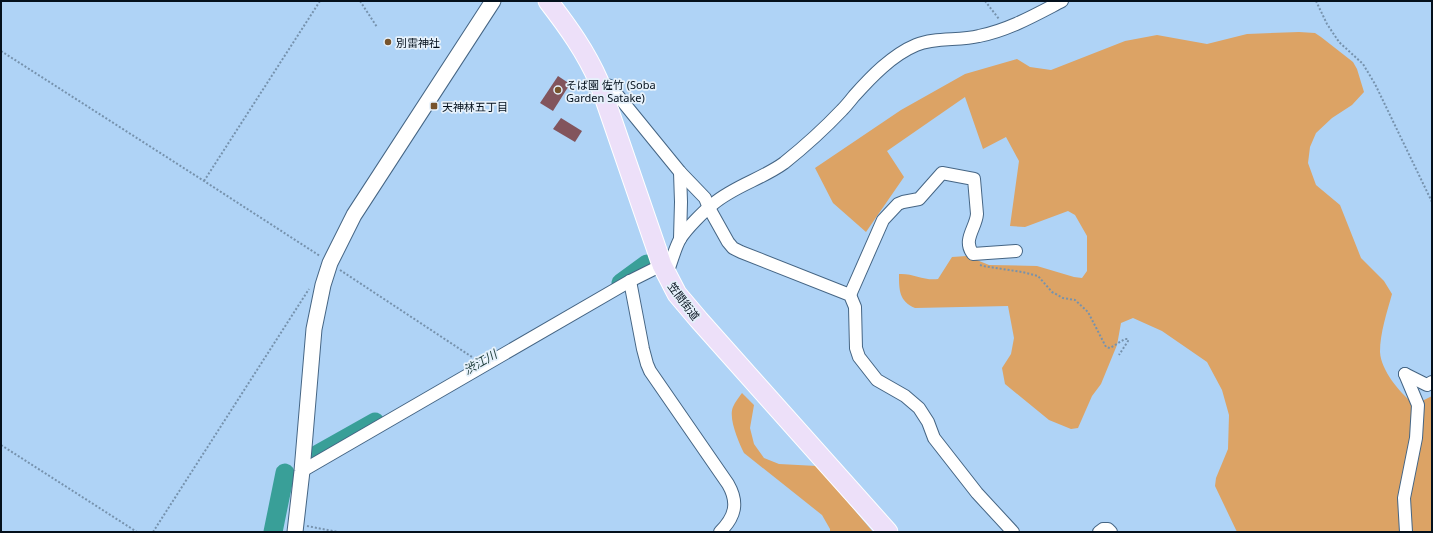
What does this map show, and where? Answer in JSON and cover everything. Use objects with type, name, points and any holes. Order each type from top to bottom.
[{"type":"main road","name":"笠間街道","points":[[548,1],[581,47],[599,82],[664,270],[677,294],[888,532]]},
{"type":"street","points":[[296,528],[314,329],[323,286],[330,263],[354,215],[493,1]]},
{"type":"street","points":[[302,471],[630,281],[664,270],[680,239],[709,208],[731,191],[783,163],[838,115],[882,67],[906,50],[917,44],[979,36],[1006,29],[1017,25],[1062,1]]},
{"type":"street","points":[[599,82],[610,86],[680,172],[705,198],[728,242],[733,248],[850,295],[855,307],[856,348],[859,357],[878,380],[905,396],[919,408],[928,422],[934,438],[977,493],[1013,532]]},
{"type":"street","points":[[680,172],[680,239]]},
{"type":"street","points":[[850,295],[884,220],[898,204],[919,199],[942,173],[974,179],[977,207],[976,219],[969,235],[968,242],[973,254],[1016,251]]},
{"type":"street","points":[[630,281],[643,349],[650,371],[728,484],[733,494],[734,506],[732,516],[720,532]]},
{"type":"street","points":[[1406,532],[1404,498],[1416,438],[1418,405],[1405,374],[1427,385],[1432,382]]},
{"type":"street","points":[[1099,532],[1103,529],[1108,529],[1110,532]]},
{"type":"path","points":[[204,181],[320,1]]},
{"type":"path","points":[[360,1],[377,27]]},
{"type":"path","points":[[985,1],[1006,29]]},
{"type":"path","points":[[1316,1],[1327,24],[1339,42],[1363,64],[1375,84],[1432,202]]},
{"type":"path","points":[[1,51],[204,181],[472,357]]},
{"type":"path","points":[[973,254],[978,264],[1038,276],[1052,292],[1063,298],[1075,300],[1088,312],[1106,347],[1110,348],[1125,339],[1128,339],[1128,342],[1119,355]]},
{"type":"path","points":[[153,532],[308,290],[312,285],[316,284],[323,286]]},
{"type":"path","points":[[1,445],[137,532]]},
{"type":"path","points":[[296,528],[338,532]]},
{"type":"shaded area","points":[[1299,32],[1315,33],[1353,62],[1357,69],[1364,92],[1352,105],[1332,118],[1316,133],[1310,147],[1308,163],[1316,185],[1340,205],[1361,258],[1384,281],[1392,294],[1380,345],[1381,359],[1387,373],[1402,393],[1413,403],[1420,402],[1432,396],[1432,532],[1237,532],[1215,486],[1216,478],[1228,449],[1229,415],[1222,390],[1207,362],[1162,331],[1133,318],[1121,323],[1117,345],[1101,384],[1092,396],[1078,428],[1071,429],[1049,420],[1005,384],[1002,368],[1011,354],[1014,338],[1008,306],[915,308],[906,302],[900,290],[899,274],[928,279],[938,279],[952,257],[967,256],[989,265],[1037,266],[1082,278],[1087,271],[1087,236],[1075,215],[1068,211],[1025,227],[1010,226],[1019,161],[1006,137],[983,149],[965,97],[887,151],[904,177],[866,232],[833,203],[815,168],[901,110],[965,74],[1017,59],[1030,67],[1051,70],[1125,41],[1157,35],[1207,44],[1247,34]]},
{"type":"shaded area","points":[[742,393],[754,405],[750,428],[754,444],[764,458],[779,464],[817,466],[873,532],[830,532],[830,529],[822,515],[744,453],[739,443],[732,417],[733,407]]},
{"type":"building","name":"そば園 佐竹 (Soba Garden Satake)","points":[[558,76],[570,84],[553,111],[540,103]]},
{"type":"building","points":[[561,118],[582,131],[575,142],[553,129]]},
{"type":"waterway","name":"渋江川","points":[[621,283],[647,264]]},
{"type":"waterway","name":"渋江川","points":[[311,458],[375,422]]},
{"type":"waterway","name":"渋江川","points":[[273,532],[285,473]]},
{"type":"place","name":"別雷神社","points":[[388,42]]},
{"type":"place","name":"そば園 佐竹 (Soba Garden Satake)","points":[[558,90]]},
{"type":"place","name":"天神林五丁目","points":[[434,106]]}]
